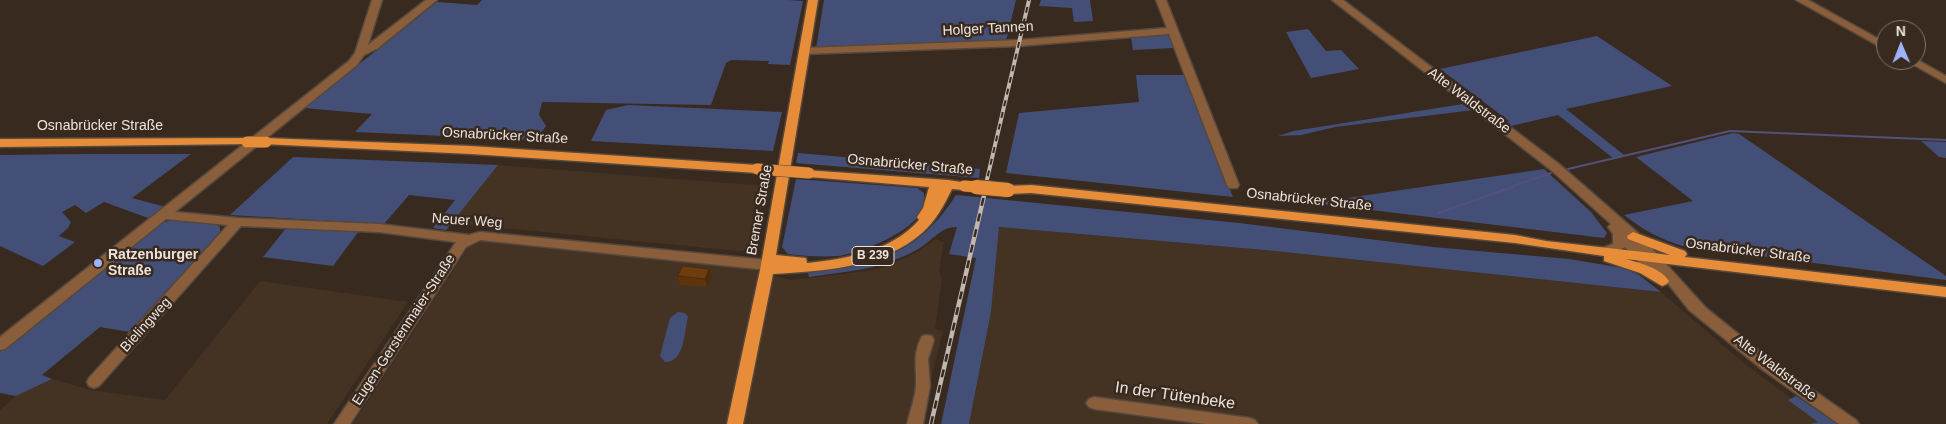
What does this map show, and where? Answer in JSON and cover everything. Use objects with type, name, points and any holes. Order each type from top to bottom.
[{"type":"main road","name":"Bremer Straße","points":[[735,424],[767,265],[813,0]]},
{"type":"main road","name":"Osnabrücker Straße","points":[[0,143],[266,142],[490,151],[809,172],[1008,190],[1030,189],[1267,212],[1515,239],[1578,249],[1946,292]]},
{"type":"main road","name":"B 239","points":[[767,265],[843,264],[872,257],[894,246],[923,226],[942,201],[942,184]]},
{"type":"main road","points":[[1633,236],[1667,250],[1714,264]]},
{"type":"main road","points":[[1578,249],[1667,279]]},
{"type":"street","points":[[0,345],[353,63],[360,53],[377,0]]},
{"type":"street","points":[[360,53],[374,46],[432,0]]},
{"type":"street","points":[[1161,0],[1233,185]]},
{"type":"street","name":"Alte Waldstraße","points":[[1338,0],[1560,171],[1633,236],[1646,256]]},
{"type":"street","points":[[1801,0],[1876,41]]},
{"type":"street","name":"Holger Tannen","points":[[804,51],[1019,43],[1173,31]]},
{"type":"street","points":[[1926,69],[1946,80]]},
{"type":"street","name":"Alte Waldstraße","points":[[1598,206],[1619,234],[1646,256],[1700,310],[1768,366],[1851,424]]},
{"type":"street","name":"Neuer Weg","points":[[164,215],[238,222],[379,228],[469,239],[480,236],[767,265]]},
{"type":"street","name":"Bielingweg","points":[[94,382],[238,222]]},
{"type":"street","points":[[1604,252],[1619,246],[1619,234]]},
{"type":"street","name":"Eugen-Gerstenmaier-Straße","points":[[342,424],[461,244],[469,239]]},
{"type":"street","points":[[1667,279],[1673,266],[1686,261]]},
{"type":"street","points":[[915,424],[923,386],[921,359],[927,340]]},
{"type":"street","name":"In der Tütenbeke","points":[[1094,403],[1250,424]]},
{"type":"shaded area","points":[[482,0],[803,1],[790,65],[768,64],[769,61],[731,60],[726,63],[711,105],[542,102],[539,115],[546,126],[536,140],[355,132],[372,114],[304,108],[437,2],[477,5]]},
{"type":"shaded area","points":[[824,0],[1016,0],[1006,41],[816,49]]},
{"type":"shaded area","points":[[1041,0],[1090,0],[1093,21],[1074,22],[1072,8],[1039,6]]},
{"type":"shaded area","points":[[1308,29],[1326,51],[1341,50],[1359,69],[1311,78],[1286,32]]},
{"type":"shaded area","points":[[1169,34],[1174,48],[1133,50],[1131,37]]},
{"type":"shaded area","points":[[1597,36],[1672,86],[1566,109],[1624,155],[1613,158],[1558,115],[1511,126],[1507,122],[1509,121],[1440,69]]},
{"type":"shaded area","points":[[1136,75],[1184,75],[1233,197],[1006,173],[1019,113],[1139,102]]},
{"type":"shaded area","points":[[1463,104],[1474,110],[1335,127],[1301,135],[1278,136],[1294,131]]},
{"type":"shaded area","points":[[628,105],[782,112],[773,151],[591,141],[606,110]]},
{"type":"shaded area","points":[[1733,133],[1739,134],[1946,276],[1946,280],[1683,246],[1667,241],[1624,215],[1693,201],[1636,157]]},
{"type":"shaded area","points":[[1921,141],[1946,142],[1946,158],[1939,157]]},
{"type":"shaded area","points":[[798,153],[980,169],[979,178],[796,163]]},
{"type":"shaded area","points":[[191,154],[132,198],[166,207],[151,219],[104,202],[86,213],[75,205],[62,212],[71,222],[68,228],[59,236],[75,242],[43,266],[0,246],[0,155]]},
{"type":"shaded area","points":[[293,157],[498,165],[446,230],[433,228],[455,200],[409,195],[384,224],[230,215]]},
{"type":"shaded area","points":[[498,165],[766,185],[753,249],[749,252],[451,223]]},
{"type":"shaded area","points":[[1544,169],[1591,212],[1607,233],[1604,238],[1313,203]]},
{"type":"shaded area","points":[[796,179],[917,188],[924,193],[923,209],[909,226],[885,240],[860,251],[838,256],[788,254],[782,247]]},
{"type":"shaded area","points":[[956,195],[1239,223],[1433,247],[1569,259],[1623,268],[1639,275],[1661,292],[1265,250],[999,227],[991,312],[969,424],[941,424],[976,258],[949,254],[957,227],[946,229],[923,246],[878,266],[809,277],[808,273],[855,265],[893,254],[926,232],[941,216]]},
{"type":"shaded area","points":[[174,220],[216,224],[220,227],[220,232],[129,332],[100,327],[42,375],[52,379],[16,396],[0,393],[0,352],[160,223]]},
{"type":"shaded area","points":[[287,227],[359,231],[333,266],[263,257]]},
{"type":"shaded area","points":[[999,227],[1265,250],[1661,292],[1745,364],[1826,424],[969,424],[991,312]]},
{"type":"shaded area","points":[[936,239],[944,242],[939,272],[942,279],[935,329],[943,331],[920,424],[353,424],[469,246],[481,241],[740,267],[791,280],[876,270],[914,254]]},
{"type":"shaded area","points":[[260,281],[408,302],[327,424],[0,424],[0,410],[16,396],[52,379],[91,390],[165,400]]},
{"type":"shaded area","points":[[678,312],[685,313],[688,317],[682,345],[680,352],[672,361],[665,362],[660,356],[670,318]]},
{"type":"shaded area","points":[[1796,396],[1837,424],[1810,424],[1818,422],[1788,400]]},
{"type":"building","points":[[683,266],[709,269],[705,279],[678,276]]},
{"type":"waterway","points":[[1568,169],[1730,131],[1946,140]]},
{"type":"waterway","points":[[1508,188],[1551,173]]},
{"type":"waterway","points":[[1439,213],[1512,187]]},
{"type":"railway","points":[[985,188],[1029,0]]},
{"type":"railway","points":[[931,424],[986,187]]},
{"type":"place","name":"Ratzenburger Straße","points":[[98,263]]}]
